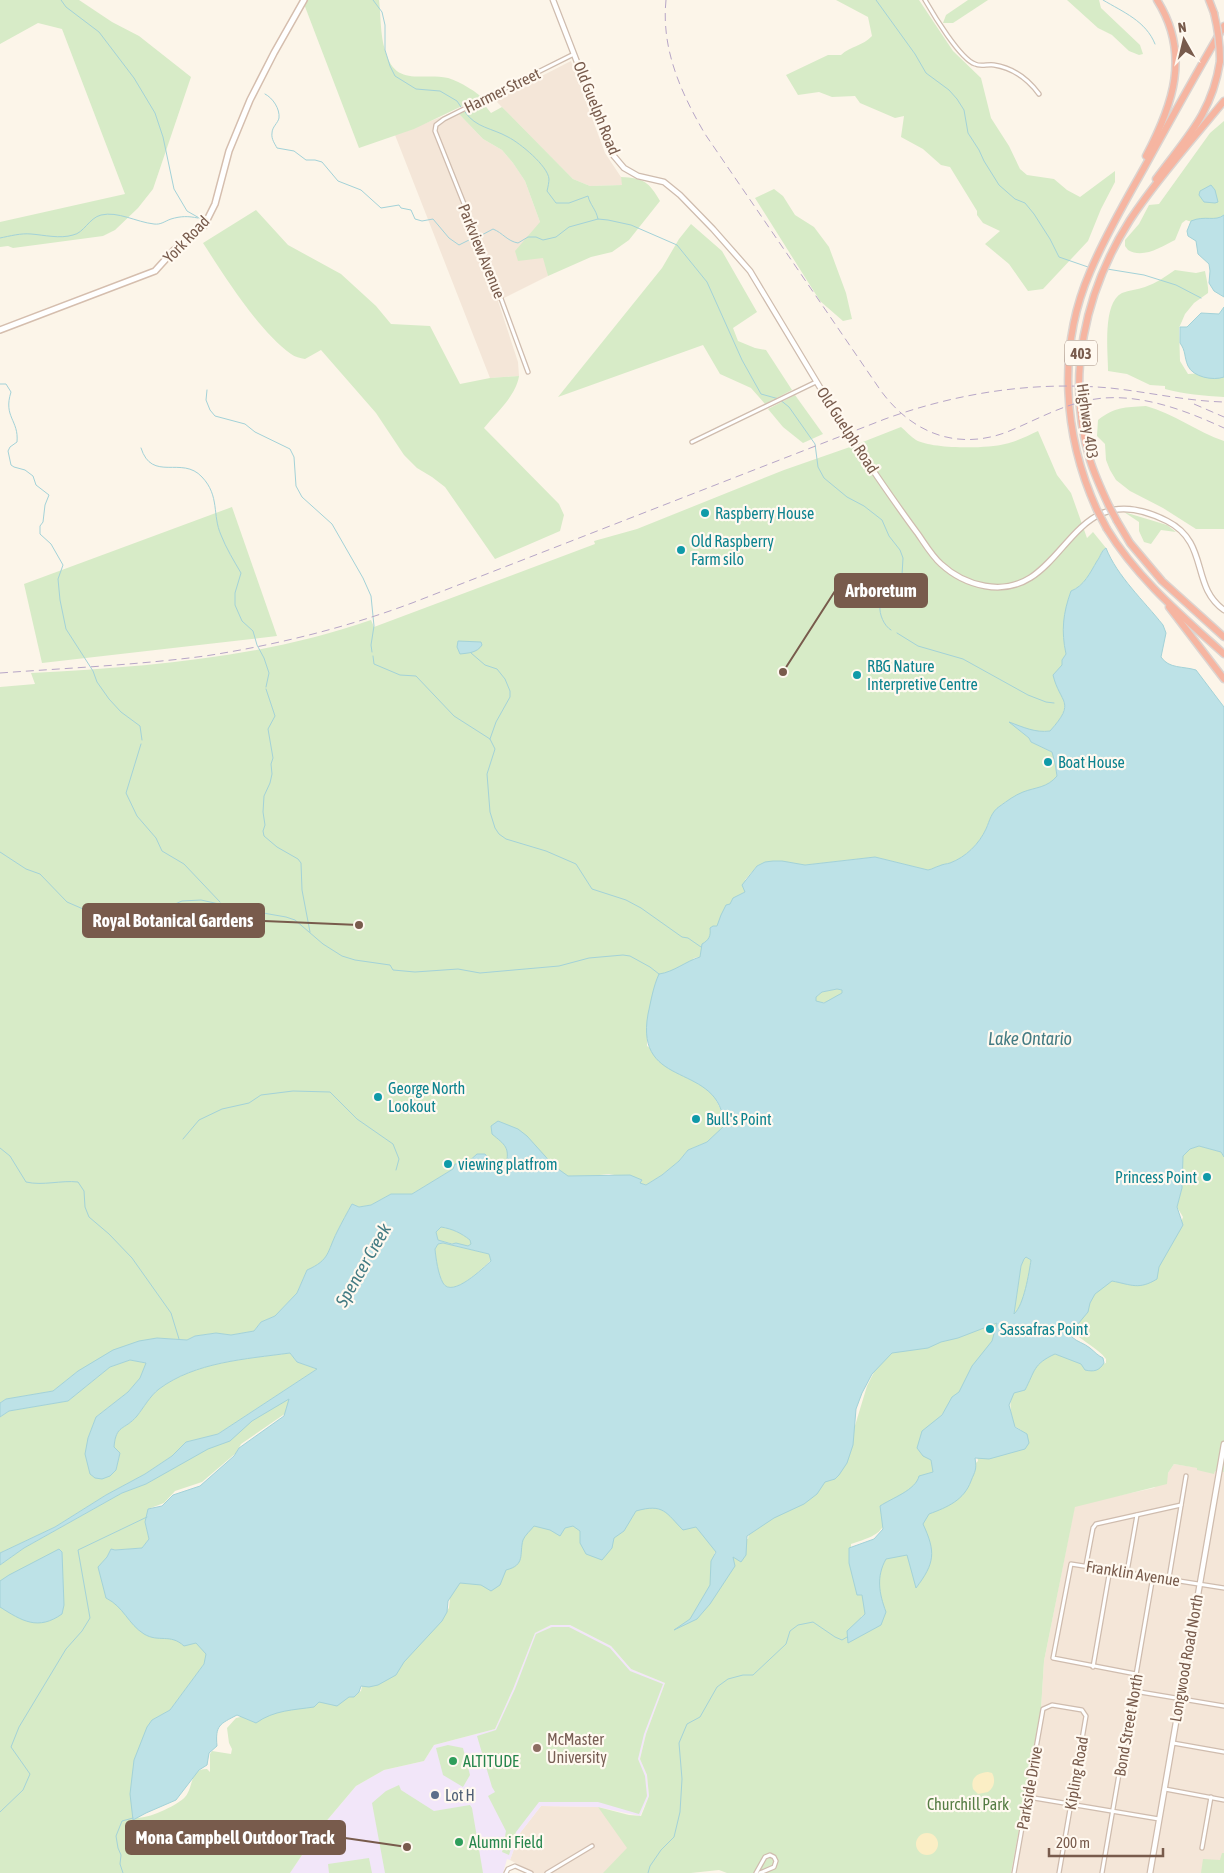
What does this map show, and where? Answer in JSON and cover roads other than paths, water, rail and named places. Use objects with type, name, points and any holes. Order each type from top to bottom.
[{"type":"highway","points":[[1107,235],[1127,192],[1159,132],[1173,92],[1176,75],[1175,48],[1170,28],[1157,0]]},
{"type":"highway","points":[[1139,208],[1148,190],[1198,123],[1211,98],[1220,61],[1220,49],[1214,13],[1209,0]]},
{"type":"highway","name":"Highway 403","points":[[1224,26],[1107,235],[1090,272],[1080,298],[1072,337],[1067,383],[1077,458],[1087,488],[1107,529],[1120,550],[1157,592],[1224,654]]},
{"type":"highway","name":"Highway 403","points":[[1224,101],[1139,208],[1120,238],[1092,298],[1085,326],[1079,375],[1083,428],[1090,460],[1117,521],[1144,562],[1162,582],[1224,636]]},
{"type":"highway","points":[[1157,592],[1224,679]]},
{"type":"main road","name":"York Road","points":[[0,330],[155,271],[174,250],[204,226],[215,204],[229,151],[250,100],[304,0]]},
{"type":"street","name":"Old Guelph Road","points":[[553,0],[613,155],[624,168],[638,176],[664,182],[680,195],[750,271],[857,447],[939,563],[968,582],[999,587],[1023,582],[1040,571],[1078,530],[1096,516],[1107,510],[1119,508],[1136,510],[1167,521],[1179,528],[1191,541],[1197,555],[1206,590],[1215,604],[1224,610]]},
{"type":"street","points":[[925,0],[939,24],[971,61],[975,64],[994,65],[1018,74],[1031,84],[1039,94]]},
{"type":"street","name":"Harmer Street","points":[[435,131],[436,125],[444,119],[575,54]]},
{"type":"street","name":"Parkview Avenue","points":[[435,131],[492,274],[528,372]]},
{"type":"street","points":[[692,442],[816,382]]},
{"type":"street","name":"Longwood Road North","points":[[1150,1873],[1224,1444]]},
{"type":"street","points":[[1168,1579],[1186,1476]]},
{"type":"street","points":[[1086,1565],[1095,1525],[1181,1505]]},
{"type":"street","points":[[1127,1572],[1137,1515]]},
{"type":"street","name":"Franklin Avenue","points":[[1093,1667],[1054,1660],[1052,1658],[1071,1564],[1224,1588]]},
{"type":"street","points":[[1110,1569],[1093,1667],[1136,1674]]},
{"type":"street","name":"Bond Street North","points":[[1102,1873],[1153,1576]]},
{"type":"street","points":[[1134,1690],[1224,1706]]},
{"type":"street","name":"Kipling Road","points":[[1047,1706],[1052,1705],[1082,1710],[1086,1716],[1059,1873]]},
{"type":"street","name":"Parkside Drive","points":[[1014,1873],[1043,1710],[1047,1706]]},
{"type":"street","points":[[1172,1743],[1224,1752]]},
{"type":"street","points":[[1164,1789],[1224,1800]]},
{"type":"street","points":[[1028,1797],[1159,1819]]},
{"type":"street","points":[[1202,1848],[1211,1797]]},
{"type":"street","points":[[546,1873],[592,1846]]},
{"type":"street","points":[[756,1873],[765,1857],[770,1855],[774,1857],[776,1861],[774,1867],[760,1873]]},
{"type":"street","points":[[506,1873],[511,1866],[519,1866],[531,1873]]},
{"type":"water","points":[[1211,185],[1215,190],[1218,202],[1215,203],[1204,202],[1199,195],[1200,191]]},
{"type":"water","points":[[1224,215],[1224,297],[1214,291],[1209,283],[1209,264],[1198,254],[1196,241],[1188,236],[1187,231],[1191,221],[1217,218]]},
{"type":"water","points":[[1224,307],[1224,377],[1214,379],[1204,377],[1194,373],[1188,366],[1180,343],[1180,327],[1187,327],[1201,313],[1219,314]]},
{"type":"water","name":"Lake Ontario","points":[[1106,548],[1124,578],[1163,625],[1166,633],[1161,657],[1168,664],[1196,670],[1224,707],[1224,1157],[1221,1152],[1199,1146],[1190,1149],[1183,1156],[1182,1188],[1177,1207],[1183,1225],[1159,1267],[1157,1279],[1140,1286],[1112,1281],[1095,1294],[1088,1312],[1078,1324],[1072,1337],[1088,1346],[1103,1358],[1104,1363],[1102,1366],[1096,1370],[1085,1370],[1081,1364],[1055,1354],[1038,1365],[1025,1390],[1014,1393],[1009,1405],[1015,1427],[1027,1434],[1029,1443],[1025,1449],[989,1459],[975,1458],[975,1470],[968,1488],[954,1502],[929,1514],[923,1524],[932,1550],[930,1564],[916,1588],[907,1555],[886,1559],[880,1579],[880,1592],[886,1612],[881,1625],[848,1643],[847,1631],[865,1614],[862,1595],[857,1595],[849,1563],[849,1548],[874,1539],[883,1529],[880,1506],[909,1490],[919,1476],[933,1472],[931,1460],[923,1456],[917,1448],[922,1431],[942,1415],[952,1397],[959,1392],[972,1366],[992,1341],[997,1323],[928,1348],[892,1353],[872,1374],[862,1393],[856,1409],[853,1445],[847,1463],[839,1475],[835,1479],[825,1482],[817,1494],[804,1504],[774,1518],[747,1536],[746,1555],[741,1562],[733,1557],[735,1566],[710,1604],[697,1619],[674,1630],[690,1619],[710,1585],[711,1561],[716,1552],[696,1527],[683,1530],[668,1514],[659,1509],[653,1508],[636,1511],[624,1531],[614,1538],[612,1548],[602,1560],[586,1554],[580,1543],[580,1531],[573,1526],[565,1528],[560,1536],[550,1530],[534,1526],[523,1540],[519,1562],[517,1565],[506,1570],[500,1585],[491,1591],[481,1585],[460,1583],[448,1601],[447,1612],[442,1621],[404,1662],[396,1675],[378,1685],[361,1686],[359,1692],[354,1697],[349,1697],[337,1706],[319,1702],[314,1707],[270,1715],[256,1723],[237,1715],[231,1718],[218,1729],[217,1746],[209,1753],[207,1765],[199,1770],[176,1800],[133,1820],[130,1794],[134,1760],[147,1727],[152,1720],[170,1710],[204,1664],[206,1654],[196,1643],[184,1646],[174,1640],[149,1637],[139,1630],[117,1606],[106,1598],[98,1567],[111,1549],[142,1548],[149,1539],[145,1522],[148,1509],[162,1506],[173,1495],[200,1486],[234,1456],[239,1448],[284,1416],[289,1399],[252,1421],[230,1441],[208,1449],[146,1484],[122,1493],[24,1548],[0,1565],[0,1553],[55,1527],[106,1495],[145,1474],[172,1456],[186,1442],[218,1434],[317,1369],[297,1362],[290,1353],[222,1363],[205,1367],[173,1380],[159,1389],[137,1416],[121,1428],[114,1447],[120,1453],[116,1470],[110,1476],[102,1479],[95,1478],[90,1474],[85,1454],[88,1438],[96,1417],[128,1392],[140,1378],[146,1363],[130,1360],[110,1367],[68,1401],[9,1411],[0,1417],[0,1403],[6,1399],[53,1391],[78,1371],[113,1350],[139,1341],[157,1338],[187,1340],[195,1336],[216,1333],[231,1335],[254,1331],[261,1322],[275,1316],[297,1293],[307,1270],[324,1259],[352,1204],[359,1207],[371,1205],[391,1194],[412,1194],[453,1169],[455,1164],[467,1163],[477,1154],[485,1154],[497,1167],[506,1165],[507,1150],[492,1134],[491,1126],[498,1121],[518,1129],[527,1136],[554,1166],[568,1176],[630,1175],[642,1180],[640,1183],[646,1185],[679,1161],[688,1150],[707,1142],[724,1126],[719,1105],[709,1092],[665,1066],[654,1055],[647,1038],[648,1014],[659,974],[700,957],[702,944],[709,937],[710,928],[717,926],[726,905],[730,904],[733,898],[745,892],[742,885],[757,866],[765,862],[782,861],[805,865],[875,857],[930,870],[956,860],[976,845],[997,808],[1020,793],[1045,785],[1053,780],[1057,776],[1052,752],[1031,742],[1029,738],[1009,722],[1024,728],[1050,731],[1063,714],[1064,703],[1053,675],[1062,665],[1062,660],[1066,654],[1063,630],[1066,607],[1071,591],[1080,586],[1086,579]],"holes":[[[837,989],[842,990],[842,993],[824,1003],[816,1001],[816,997],[822,992]],[[441,1227],[453,1230],[470,1240],[471,1244],[468,1246],[438,1240],[436,1232]],[[443,1243],[489,1254],[491,1261],[460,1285],[447,1287],[443,1283],[438,1266],[435,1249],[438,1244]],[[1026,1257],[1031,1260],[1029,1273],[1021,1304],[1014,1314],[1021,1266]]]},
{"type":"water","points":[[458,641],[481,642],[482,645],[475,651],[460,654],[457,647]]},
{"type":"water","points":[[59,1549],[62,1552],[64,1605],[62,1614],[45,1622],[38,1623],[23,1620],[0,1607],[0,1581]]},
{"type":"waterway","points":[[61,0],[66,7],[99,32],[134,78],[155,113],[163,137],[174,189],[187,211],[201,219]]},
{"type":"waterway","points":[[373,0],[382,12],[385,25],[385,50],[395,76],[416,89],[440,91],[457,101],[461,107]]},
{"type":"waterway","points":[[876,0],[915,54],[926,73],[949,90],[957,99],[964,110],[968,133],[999,185],[1015,199],[1025,203],[1050,239],[1059,257],[1088,267]]},
{"type":"waterway","points":[[1103,0],[1140,23],[1155,44]]},
{"type":"waterway","points":[[265,94],[273,101],[278,111],[279,118],[272,135],[277,148],[294,151],[306,160],[322,162],[338,181],[361,190],[381,208],[399,205],[401,208],[411,210],[415,219],[422,221],[433,219],[449,238],[459,245],[473,238]]},
{"type":"waterway","points":[[465,112],[479,125],[513,140],[533,155],[547,174],[549,179],[547,191],[556,203],[569,203],[588,196],[598,219]]},
{"type":"waterway","points":[[0,238],[27,234],[57,237],[77,234],[93,219],[107,214],[156,224],[178,217],[198,218]]},
{"type":"waterway","points":[[480,236],[493,229],[511,241],[518,243],[528,237],[536,237],[543,240],[556,237],[569,227],[598,219],[631,225],[677,245],[707,282],[742,360],[761,394],[779,399],[789,407],[815,444],[818,467],[824,478],[847,497],[864,506],[882,520],[889,536],[900,550],[903,558],[902,575],[898,585],[880,606],[883,620],[891,630]]},
{"type":"waterway","points":[[1107,269],[1144,275],[1176,285],[1201,298]]},
{"type":"waterway","points":[[0,384],[6,384],[11,392],[9,407],[17,435],[17,442],[8,451],[11,465],[25,470],[33,476],[36,485],[49,495],[45,505],[43,522],[40,526],[40,534],[51,544],[63,565],[58,579],[66,629],[109,699],[121,712],[140,726],[142,740]]},
{"type":"waterway","points":[[207,390],[206,400],[215,416],[245,424],[255,432],[290,449],[294,457],[296,486],[302,497],[332,524],[363,578],[371,596],[374,626],[371,645],[372,652]]},
{"type":"waterway","points":[[141,448],[146,458],[152,464],[160,467],[186,468],[194,471],[208,484],[214,498],[218,528],[241,573],[235,593],[235,605],[242,621],[253,631],[257,645],[264,658],[269,673],[266,687]]},
{"type":"waterway","points":[[897,633],[918,646],[963,659],[1028,695],[1054,703]]},
{"type":"waterway","points":[[471,653],[485,665],[497,669],[505,679],[510,691],[510,697],[496,722],[490,739]]},
{"type":"waterway","points":[[373,656],[374,664],[400,675],[416,676],[454,716],[490,739],[495,749],[487,774],[490,812],[499,834],[506,839],[546,851],[576,864],[592,889],[626,900],[641,908],[682,937],[688,938],[701,947]]},
{"type":"waterway","points":[[266,689],[275,716],[268,729],[273,758],[270,783],[264,796],[263,812],[265,825],[263,831],[264,836],[277,847],[298,859],[301,863],[302,890],[310,932]]},
{"type":"waterway","points":[[141,744],[126,793],[137,816],[156,838],[162,851],[184,864],[220,902]]},
{"type":"waterway","points":[[0,852],[26,869],[40,874],[67,902],[90,912],[100,915],[132,915],[159,911],[182,901],[201,900],[295,920],[323,944],[342,956],[355,960],[390,965],[393,970],[415,972],[458,969],[480,973],[559,966],[589,958],[623,955],[630,956],[659,974]]},
{"type":"waterway","points":[[183,1139],[199,1120],[222,1109],[249,1103],[261,1095],[293,1091],[330,1092],[357,1119],[393,1144],[399,1159],[396,1170]]},
{"type":"waterway","points":[[0,1148],[10,1156],[26,1182],[78,1182],[84,1191],[85,1207],[89,1217],[132,1258],[171,1313],[179,1339]]},
{"type":"waterway","points":[[0,1812],[23,1790],[30,1774],[11,1747],[19,1727],[66,1649],[82,1631],[90,1618],[78,1550],[147,1517]]},
{"type":"waterway","points":[[648,1873],[650,1866],[661,1850],[674,1837],[680,1812],[682,1779],[679,1743],[687,1724],[700,1717],[717,1687],[728,1679],[743,1675],[753,1675],[786,1644],[790,1631],[798,1625],[813,1622],[835,1637],[842,1640],[847,1637]]},
{"type":"waterway","points":[[123,1873],[116,1836],[122,1821],[133,1818]]},
{"type":"railway","points":[[666,0],[665,18],[670,53],[681,87],[705,134],[881,391],[893,406],[907,418],[937,434],[971,440],[1007,432],[1054,411],[1078,403],[1104,398],[1119,398],[1135,399],[1181,410],[1224,428]]},
{"type":"railway","points":[[0,673],[128,664],[205,656],[258,647],[336,628],[412,603],[885,419],[940,402],[996,391],[1052,386],[1110,388],[1224,402]]},
{"type":"railway","points":[[1194,404],[1224,417]]},
{"type":"place","name":"Raspberry House","points":[[705,513]]},
{"type":"place","name":"Old Raspberry Farm silo","points":[[681,550]]},
{"type":"place","name":"Arboretum","points":[[783,672]]},
{"type":"place","name":"RBG Nature Interpretive Centre","points":[[857,675]]},
{"type":"place","name":"Boat House","points":[[1048,762]]},
{"type":"place","name":"Royal Botanical Gardens","points":[[359,925]]},
{"type":"place","name":"George North Lookout","points":[[378,1097]]},
{"type":"place","name":"Bull's Point","points":[[696,1119]]},
{"type":"place","name":"viewing platfrom","points":[[448,1164]]},
{"type":"place","name":"Princess Point","points":[[1207,1177]]},
{"type":"place","name":"Sassafras Point","points":[[990,1329]]},
{"type":"place","name":"McMaster University","points":[[537,1748]]},
{"type":"place","name":"ALTITUDE","points":[[453,1761]]},
{"type":"place","name":"Lot H","points":[[435,1795]]},
{"type":"place","name":"Alumni Field","points":[[459,1842]]},
{"type":"place","name":"Mona Campbell Outdoor Track","points":[[407,1847]]},
{"type":"water label","name":"Spencer Creek","points":[[363,1265]]},
{"type":"park label","name":"Churchill Park","points":[[968,1804]]}]
